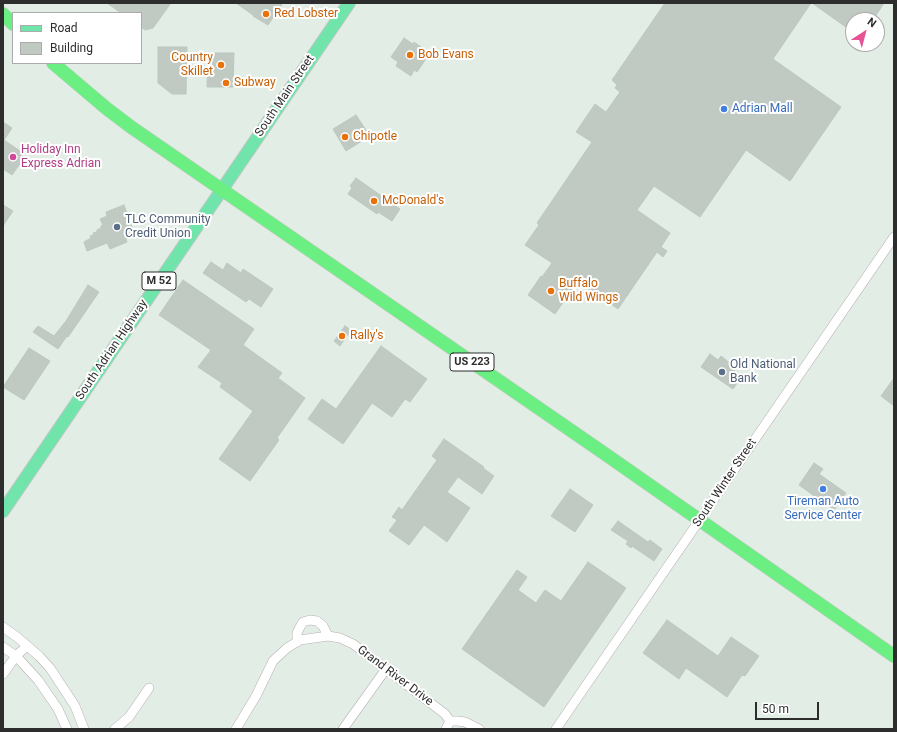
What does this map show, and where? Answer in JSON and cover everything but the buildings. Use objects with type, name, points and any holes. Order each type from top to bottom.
[{"type":"highway","points":[[3,14],[12,23]]},
{"type":"highway","name":"US 223","points":[[54,64],[121,120],[700,520],[894,656]]},
{"type":"main road","name":"South Main Street","points":[[221,189],[349,3]]},
{"type":"main road","name":"South Adrian Highway","points":[[3,511],[221,189]]},
{"type":"street","name":"South Winter Street","points":[[556,729],[894,236]]},
{"type":"street","points":[[297,642],[297,633],[300,627],[303,622],[310,620],[317,620],[323,626],[328,636]]},
{"type":"street","points":[[3,627],[27,646],[50,668],[74,706],[84,729]]},
{"type":"street","name":"Grand River Drive","points":[[236,729],[256,696],[273,661],[287,648],[297,642],[314,637],[328,636],[340,638],[353,644],[445,714],[448,725]]},
{"type":"street","points":[[3,674],[16,656],[27,646]]},
{"type":"street","points":[[3,647],[16,656],[38,680],[58,709],[67,729]]},
{"type":"street","points":[[343,729],[386,669]]},
{"type":"street","points":[[115,729],[129,717],[149,688]]},
{"type":"street","points":[[448,725],[457,721],[465,722],[480,729]]},
{"type":"place","name":"Red Lobster","points":[[266,14]]},
{"type":"place","name":"Bob Evans","points":[[410,55]]},
{"type":"place","name":"Country Skillet","points":[[221,65]]},
{"type":"place","name":"Subway","points":[[226,83]]},
{"type":"place","name":"Adrian Mall","points":[[724,109]]},
{"type":"place","name":"Chipotle","points":[[345,137]]},
{"type":"place","name":"Holiday Inn Express Adrian","points":[[13,157]]},
{"type":"place","name":"McDonald's","points":[[374,201]]},
{"type":"place","name":"TLC Community Credit Union","points":[[117,227]]},
{"type":"place","name":"Buffalo Wild Wings","points":[[551,291]]},
{"type":"place","name":"Rally's","points":[[342,336]]},
{"type":"place","name":"Old National Bank","points":[[722,372]]},
{"type":"place","name":"Tireman Auto Service Center","points":[[823,489]]}]
